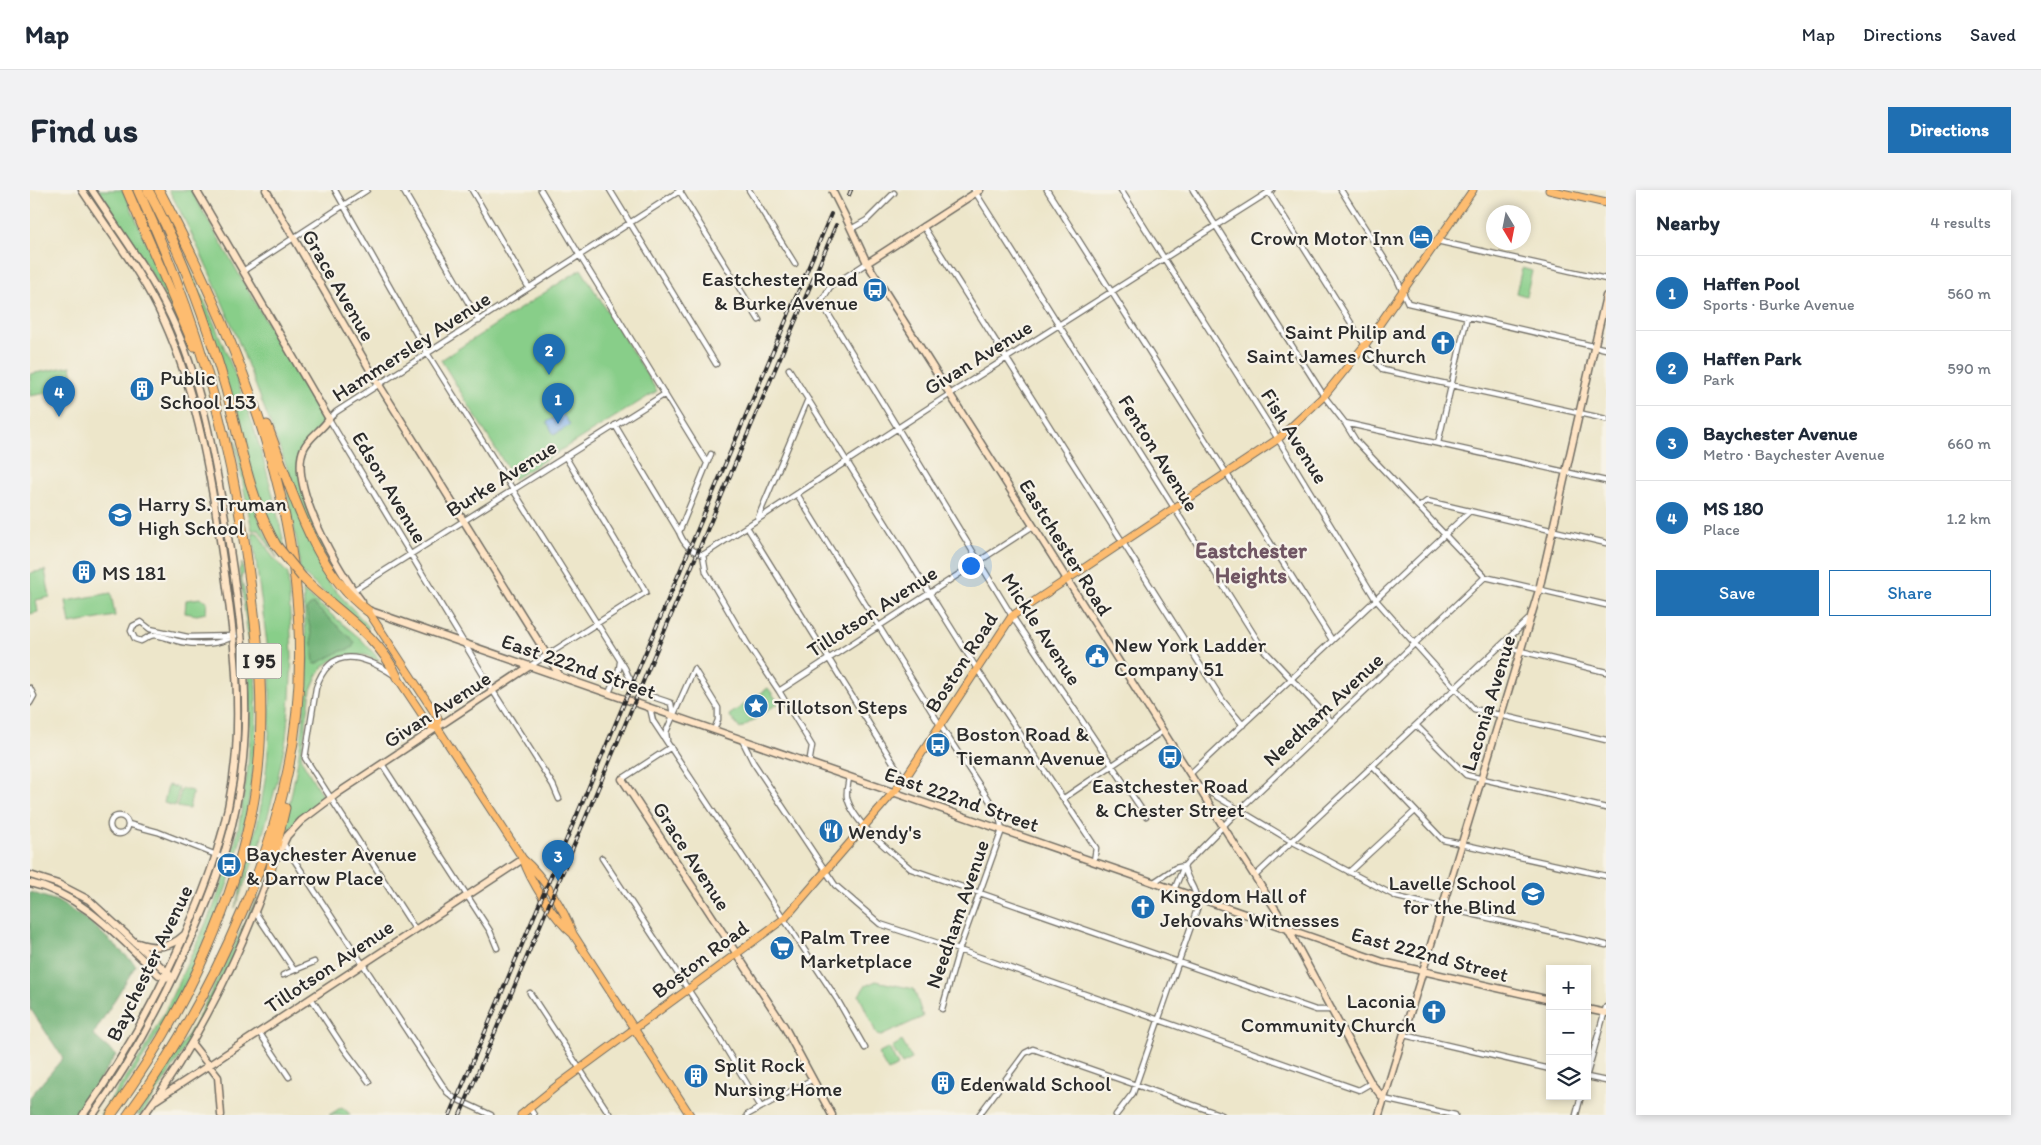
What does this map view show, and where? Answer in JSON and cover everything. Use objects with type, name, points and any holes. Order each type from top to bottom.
[{"type":"highway","points":[[127,190],[212,385]]},
{"type":"highway","name":"I 95","points":[[110,1115],[140,1072],[167,1027],[210,942],[231,889],[240,860],[256,786],[261,701],[255,622],[237,499],[222,423],[212,385],[185,303],[138,190]]},
{"type":"highway","points":[[148,190],[180,254],[218,362],[257,503],[276,545],[302,578],[368,635],[391,663],[397,677]]},
{"type":"highway","name":"I 95","points":[[128,1115],[156,1075],[186,1026],[237,924],[259,870],[277,816],[293,741],[298,694],[300,645],[293,558],[275,472],[243,370],[217,307],[160,191]]},
{"type":"highway","points":[[243,370],[262,410],[311,538],[349,595],[368,611]]},
{"type":"highway","points":[[269,876],[294,764],[293,741]]},
{"type":"main road","name":"Boston Road","points":[[521,1115],[529,1107],[785,918],[904,780],[1012,616],[1066,578],[1278,439],[1324,396],[1365,344],[1473,190]]},
{"type":"main road","points":[[1549,190],[1606,203]]},
{"type":"main road","points":[[368,611],[438,718],[437,727],[523,859],[533,868],[568,920],[573,934],[690,1115]]},
{"type":"main road","points":[[397,677],[429,725],[437,727]]},
{"type":"street","name":"Baychester Avenue","points":[[82,190],[139,276],[165,323],[186,381],[205,454],[221,548],[233,636],[237,703],[236,751],[228,807],[205,890],[166,975],[133,1040],[83,1115]]},
{"type":"street","name":"Baychester Avenue","points":[[92,190],[153,283],[172,320],[191,370],[210,443],[227,536],[241,636],[245,692],[244,748],[237,804],[224,858],[207,906],[143,1039],[93,1115]]},
{"type":"street","name":"Edson Avenue","points":[[196,190],[329,419],[466,643],[493,691],[553,784],[559,799]]},
{"type":"street","name":"Grace Avenue","points":[[266,190],[379,386],[560,676]]},
{"type":"street","points":[[334,190],[427,353],[597,624],[634,687],[671,703],[673,716]]},
{"type":"street","points":[[243,271],[367,190]]},
{"type":"street","points":[[403,190],[479,321]]},
{"type":"street","points":[[472,190],[529,288]]},
{"type":"street","points":[[541,190],[707,463]]},
{"type":"street","points":[[610,190],[716,364]]},
{"type":"street","points":[[680,190],[759,320]]},
{"type":"street","name":"Hammersley Avenue","points":[[368,611],[358,598],[324,540],[308,502],[301,476],[301,461],[304,448],[312,436],[325,426],[336,412],[680,190]]},
{"type":"street","points":[[750,190],[795,264]]},
{"type":"street","name":"Eastchester Road","points":[[832,190],[867,263],[1288,929],[1371,1083],[1384,1099]]},
{"type":"street","points":[[1047,190],[1332,640]]},
{"type":"street","name":"Fish Avenue","points":[[1120,190],[1278,439],[1376,600],[1474,709],[1606,740]]},
{"type":"street","points":[[1193,190],[1324,396],[1356,441],[1485,577],[1606,605]]},
{"type":"street","points":[[1341,190],[1396,277],[1408,303],[1606,349]]},
{"type":"street","points":[[867,263],[976,191]]},
{"type":"street","name":"Fenton Avenue","points":[[976,191],[1263,649],[1332,722]]},
{"type":"street","points":[[1270,191],[1383,370],[1606,419]]},
{"type":"street","name":"Givan Avenue","points":[[704,555],[847,460],[1270,191]]},
{"type":"street","points":[[851,229],[867,220],[894,193]]},
{"type":"street","points":[[923,226],[1223,701],[1243,725]]},
{"type":"street","points":[[1437,241],[1606,279]]},
{"type":"street","name":"Mickle Avenue","points":[[867,263],[830,287],[821,302],[1012,616],[1146,816]]},
{"type":"street","name":"Laconia Avenue","points":[[1379,1115],[1539,590],[1606,296]]},
{"type":"street","points":[[1438,443],[1467,317]]},
{"type":"street","points":[[165,323],[172,320]]},
{"type":"street","points":[[789,369],[977,669],[1096,848],[1094,861]]},
{"type":"street","name":"Burke Avenue","points":[[354,590],[665,394]]},
{"type":"street","points":[[757,520],[808,399]]},
{"type":"street","points":[[1345,423],[1606,481]]},
{"type":"street","points":[[615,426],[679,532],[683,542],[691,550],[704,555],[703,564],[706,572],[747,643],[812,746],[809,764]]},
{"type":"street","points":[[679,532],[711,454]]},
{"type":"street","name":"Givan Avenue","points":[[154,1102],[192,1044],[234,963],[283,843],[300,821],[437,727],[646,592],[566,456]]},
{"type":"street","points":[[797,494],[940,725],[999,815],[1002,830]]},
{"type":"street","points":[[1419,507],[1427,501],[1606,543]]},
{"type":"street","points":[[1190,774],[1470,511]]},
{"type":"street","name":"Tillotson Avenue","points":[[779,691],[1033,526]]},
{"type":"street","points":[[747,527],[904,780]]},
{"type":"street","name":"Needham Avenue","points":[[1174,890],[1184,866],[1239,810],[1485,577]]},
{"type":"street","name":"East 222nd Street","points":[[368,611],[466,643],[849,778],[1382,962],[1546,999]]},
{"type":"street","points":[[1255,876],[1531,617]]},
{"type":"street","points":[[233,636],[227,641],[203,643],[183,642],[155,635],[148,636],[141,641],[133,637],[131,631],[133,626],[141,622],[150,629],[188,637],[233,636],[241,636]]},
{"type":"street","points":[[1500,646],[1520,653],[1606,672]]},
{"type":"street","points":[[397,677],[378,664],[363,658],[346,657],[331,665],[320,677],[316,688],[305,758],[415,929]]},
{"type":"street","points":[[609,693],[620,662]]},
{"type":"street","points":[[667,741],[666,732],[694,669],[718,708],[719,713],[714,730]]},
{"type":"street","points":[[30,688],[34,696],[30,703]]},
{"type":"street","points":[[650,708],[651,716],[785,918],[837,999],[865,1048]]},
{"type":"street","points":[[1416,725],[1466,775],[1606,808]]},
{"type":"street","points":[[1064,798],[1164,731]]},
{"type":"street","points":[[742,740],[753,762],[826,872],[835,884],[880,924],[960,950],[1359,1090],[1371,1083]]},
{"type":"street","points":[[622,779],[672,747]]},
{"type":"street","points":[[382,764],[490,931],[497,948]]},
{"type":"street","points":[[1373,766],[1443,840],[1606,876]]},
{"type":"street","points":[[849,778],[846,794],[856,816],[876,838],[911,869],[1316,1010],[1332,1010]]},
{"type":"street","name":"Grace Avenue","points":[[622,779],[784,1026],[813,1079]]},
{"type":"street","points":[[1197,785],[1293,842],[1397,897],[1606,945]]},
{"type":"street","points":[[1349,872],[1415,811]]},
{"type":"street","points":[[128,824],[126,830],[120,834],[114,832],[110,826],[114,818],[120,816],[128,824],[158,832],[224,858]]},
{"type":"street","name":"Needham Avenue","points":[[942,1009],[960,950],[1002,830]]},
{"type":"street","points":[[283,843],[447,1092],[454,1098],[491,1115]]},
{"type":"street","points":[[602,858],[688,989],[748,1083],[761,1107]]},
{"type":"street","name":"Tillotson Avenue","points":[[154,1102],[523,859]]},
{"type":"street","points":[[1116,1115],[1133,1093],[1197,908],[1198,898],[1184,866]]},
{"type":"street","name":"Needham Avenue","points":[[1154,882],[1175,868],[1184,866]]},
{"type":"street","points":[[30,875],[58,884],[89,900],[166,975],[173,979]]},
{"type":"street","points":[[30,883],[59,892],[84,907],[159,975],[166,975]]},
{"type":"street","points":[[84,907],[89,900]]},
{"type":"street","points":[[256,912],[294,970]]},
{"type":"street","points":[[134,942],[157,948],[164,947],[176,941],[186,932]]},
{"type":"street","points":[[284,975],[314,962]]},
{"type":"street","points":[[530,993],[610,1115]]},
{"type":"street","points":[[311,998],[345,1050],[369,1082]]},
{"type":"street","points":[[1591,1009],[1605,1011],[1591,1062]]},
{"type":"street","points":[[259,1032],[289,1077]]},
{"type":"street","points":[[1404,1035],[1546,1067]]},
{"type":"street","points":[[192,1044],[204,1061],[216,1073],[219,1082],[220,1115]]},
{"type":"street","points":[[979,1115],[1028,1050],[1035,1050],[1222,1115]]},
{"type":"street","points":[[1591,1077],[1606,1081]]},
{"type":"street","points":[[747,1115],[813,1079],[832,1115]]},
{"type":"street","points":[[1384,1099],[1455,1115]]},
{"type":"street","points":[[1576,1115],[1580,1100]]},
{"type":"street","points":[[144,1115],[154,1102]]},
{"type":"street","points":[[529,1107],[534,1115]]},
{"type":"green space","points":[[98,190],[122,190],[124,193],[192,350],[190,351],[160,288]]},
{"type":"green space","points":[[169,190],[191,190],[323,421],[299,460],[316,530],[326,553],[343,582],[320,548],[309,524],[227,313],[190,230]]},
{"type":"green space","points":[[184,258],[211,316],[246,404],[265,465],[285,552],[273,533],[264,512],[245,448],[237,411],[235,411]]},
{"type":"green space","points":[[1522,268],[1532,271],[1526,296],[1516,293]]},
{"type":"green space","points":[[581,269],[657,391],[514,479],[441,360]]},
{"type":"green space","points":[[71,366],[75,388],[30,396],[30,374]]},
{"type":"green space","points":[[232,429],[260,522],[277,558],[259,530],[252,530]]},
{"type":"green space","points":[[290,491],[326,580],[369,627],[366,630],[300,571],[298,548],[287,492]]},
{"type":"green space","points":[[252,532],[258,533],[272,556],[288,574],[292,656],[286,739],[277,782],[261,841],[235,908],[261,808],[269,741],[270,652],[268,651]]},
{"type":"green space","points":[[242,563],[244,574],[241,576],[248,608],[255,674],[256,740],[248,806],[241,838],[218,912],[186,983],[148,1051],[105,1115],[100,1115],[144,1051],[166,1009],[213,908],[232,855],[239,825],[248,766],[250,738],[249,659],[251,659],[239,570]]},
{"type":"green space","points":[[45,570],[50,597],[36,600],[38,612],[30,614],[30,573]]},
{"type":"green space","points":[[303,591],[361,639],[379,661],[365,655],[343,656],[323,667],[317,676],[311,690],[301,759],[324,799],[303,814],[283,837],[303,726],[307,656]]},
{"type":"green space","points":[[111,593],[115,616],[70,624],[66,601]]},
{"type":"green space","points":[[201,598],[207,601],[206,613],[197,615],[185,613],[186,600]]},
{"type":"green space","points":[[313,604],[355,642],[352,648],[339,652],[316,664],[314,664],[311,633],[306,610]]},
{"type":"green space","points":[[768,688],[779,703],[740,729],[729,715]]},
{"type":"green space","points":[[168,785],[179,788],[175,806],[164,803]]},
{"type":"green space","points":[[181,789],[193,791],[189,809],[177,807]]},
{"type":"green space","points":[[30,892],[57,901],[90,922],[136,965],[93,1035],[116,1055],[76,1115],[30,1115],[30,1097],[63,1058],[30,1008]]},
{"type":"green space","points":[[258,896],[247,925],[207,1010],[159,1090],[141,1115],[137,1115],[195,1024]]},
{"type":"green space","points":[[876,981],[914,989],[923,1017],[881,1036],[877,1035],[859,995],[865,986]]},
{"type":"green space","points":[[902,1041],[912,1059],[902,1064],[892,1047]]},
{"type":"green space","points":[[889,1048],[898,1066],[888,1071],[878,1054]]},
{"type":"green space","points":[[342,1107],[351,1115],[329,1115]]},
{"type":"water","points":[[562,413],[570,425],[554,435],[547,422]]},
{"type":"railway","points":[[849,195],[851,190]]},
{"type":"railway","points":[[450,1115],[831,214]]},
{"type":"railway","points":[[460,1115],[836,225]]},
{"type":"place","name":"Crown Motor Inn","points":[[1421,237]]},
{"type":"place","name":"Eastchester Road & Burke Avenue","points":[[875,290]]},
{"type":"place","name":"Saint Philip and Saint James Church","points":[[1443,343]]},
{"type":"place","name":"Haffen Park","points":[[549,375]]},
{"type":"place","name":"Public School 153","points":[[142,389]]},
{"type":"place","name":"MS 180","points":[[59,417]]},
{"type":"place","name":"Haffen Pool","points":[[558,424]]},
{"type":"place","name":"Harry S. Truman High School","points":[[120,515]]},
{"type":"place","name":"MS 181","points":[[84,572]]},
{"type":"place","name":"New York Ladder Company 51","points":[[1097,656]]},
{"type":"place","name":"Tillotson Steps","points":[[756,706]]},
{"type":"place","name":"Boston Road & Tiemann Avenue","points":[[938,745]]},
{"type":"place","name":"Eastchester Road & Chester Street","points":[[1170,757]]},
{"type":"place","name":"Wendy's","points":[[831,831]]},
{"type":"place","name":"Baychester Avenue & Darrow Place","points":[[229,865]]},
{"type":"place","name":"Baychester Avenue","points":[[558,881]]},
{"type":"place","name":"Lavelle School for the Blind","points":[[1533,894]]},
{"type":"place","name":"Kingdom Hall of Jehovahs Witnesses","points":[[1143,907]]},
{"type":"place","name":"Palm Tree Marketplace","points":[[782,948]]},
{"type":"place","name":"Laconia Community Church","points":[[1434,1012]]},
{"type":"place","name":"Split Rock Nursing Home","points":[[696,1076]]},
{"type":"place","name":"Edenwald School","points":[[943,1083]]},
{"type":"district","name":"Eastchester Heights","points":[[1251,562]]}]
